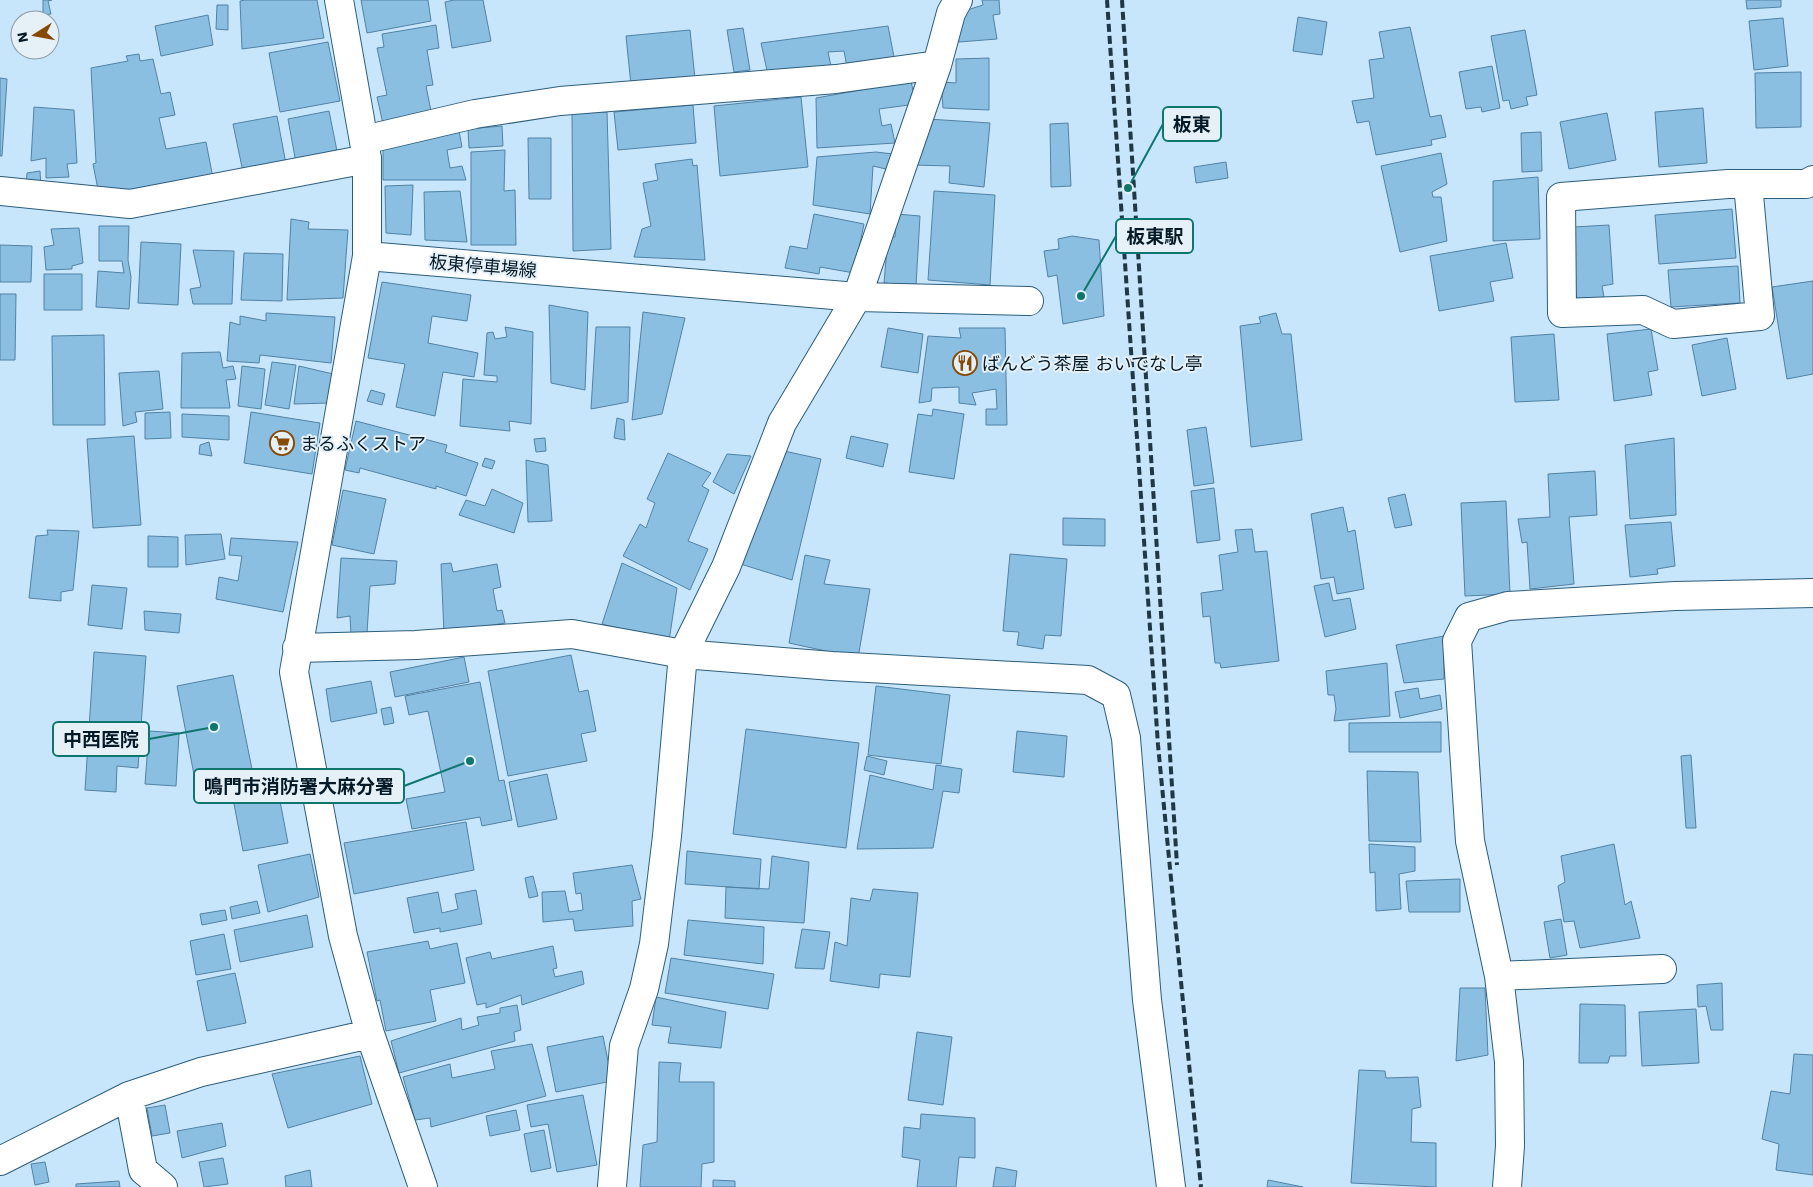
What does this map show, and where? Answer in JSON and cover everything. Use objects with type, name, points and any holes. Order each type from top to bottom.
[{"type":"street","points":[[339,0],[366,149],[368,256],[294,672],[341,926],[370,1034],[423,1187]]},
{"type":"street","points":[[612,1187],[624,1046],[644,989],[654,944],[667,836],[683,654],[726,567],[782,423],[857,297],[937,65],[951,13],[958,0]]},
{"type":"street","points":[[0,191],[130,204],[366,149],[475,114],[560,100],[836,79],[937,65]]},
{"type":"street","points":[[1748,184],[1760,316],[1673,324],[1643,310],[1562,313],[1561,197],[1728,184],[1748,184],[1806,184],[1813,180]]},
{"type":"street","name":"板東停車場線","points":[[368,256],[857,297],[1029,301]]},
{"type":"street","points":[[1507,1187],[1510,1146],[1509,1062],[1499,976],[1470,841],[1457,641],[1469,617],[1508,606],[1674,596],[1813,593]]},
{"type":"street","points":[[297,648],[416,645],[572,634],[683,654],[832,666],[1088,680],[1116,695],[1126,738],[1147,1000],[1171,1187]]},
{"type":"street","points":[[1499,976],[1662,969]]},
{"type":"street","points":[[0,1161],[129,1096],[201,1072],[370,1034]]},
{"type":"street","points":[[129,1096],[142,1170],[164,1187]]},
{"type":"building","points":[[43,0],[52,0],[48,1],[50,10],[43,10]]},
{"type":"building","points":[[317,0],[324,38],[242,49],[240,1]]},
{"type":"building","points":[[361,0],[428,0],[431,21],[367,33]]},
{"type":"building","points":[[454,0],[483,0],[491,41],[452,48],[445,2]]},
{"type":"building","points":[[982,0],[999,0],[1000,14],[993,15],[997,39],[959,42],[956,23],[961,12],[983,5]]},
{"type":"building","points":[[1746,0],[1781,0],[1781,7],[1747,9]]},
{"type":"building","points":[[217,5],[228,5],[228,30],[216,29]]},
{"type":"building","points":[[208,15],[213,45],[161,56],[155,26]]},
{"type":"building","points":[[1298,17],[1327,22],[1322,55],[1293,51]]},
{"type":"building","points":[[1783,18],[1788,66],[1754,70],[1749,21]]},
{"type":"building","points":[[436,25],[439,48],[427,50],[433,85],[426,86],[431,111],[383,124],[377,97],[387,95],[377,48],[384,47],[382,34]]},
{"type":"building","points":[[888,26],[895,62],[847,67],[844,51],[828,52],[831,66],[768,75],[761,43]]},
{"type":"building","points":[[1410,27],[1430,117],[1441,115],[1446,137],[1431,140],[1432,145],[1376,155],[1369,121],[1357,123],[1352,101],[1374,98],[1369,60],[1384,58],[1379,32]]},
{"type":"building","points":[[743,28],[750,70],[734,72],[727,30]]},
{"type":"building","points":[[690,30],[695,79],[631,85],[626,36]]},
{"type":"building","points":[[1525,30],[1537,95],[1526,97],[1528,105],[1511,109],[1509,100],[1503,101],[1491,36]]},
{"type":"building","points":[[328,42],[340,101],[280,112],[269,53]]},
{"type":"building","points":[[139,54],[140,61],[153,59],[161,94],[170,92],[175,115],[159,118],[166,149],[206,142],[213,178],[100,200],[93,164],[96,163],[91,68],[128,61],[126,56]]},
{"type":"building","points":[[989,58],[989,110],[943,108],[941,82],[956,83],[956,59]]},
{"type":"building","points":[[1492,66],[1500,108],[1482,112],[1481,107],[1466,109],[1459,72]]},
{"type":"building","points":[[1801,72],[1801,127],[1756,128],[1755,73]]},
{"type":"building","points":[[0,78],[7,79],[2,156],[0,156]]},
{"type":"building","points":[[911,81],[916,104],[879,109],[882,126],[891,124],[895,143],[817,148],[816,98]]},
{"type":"building","points":[[801,97],[808,167],[720,176],[714,106]]},
{"type":"building","points":[[693,105],[696,143],[618,150],[614,112]]},
{"type":"building","points":[[34,107],[74,110],[77,163],[67,164],[69,177],[46,178],[46,158],[31,161]]},
{"type":"building","points":[[1703,108],[1707,163],[1659,167],[1655,112]]},
{"type":"building","points":[[329,111],[338,156],[296,163],[288,119]]},
{"type":"building","points":[[607,112],[611,249],[573,251],[572,113]]},
{"type":"building","points":[[1607,113],[1616,160],[1569,169],[1560,122]]},
{"type":"building","points":[[277,116],[286,164],[243,172],[233,124]]},
{"type":"building","points":[[928,119],[990,123],[984,187],[949,183],[950,166],[913,165]]},
{"type":"building","points":[[1068,123],[1071,186],[1051,187],[1050,124]]},
{"type":"building","points":[[502,126],[503,146],[469,148],[468,129]]},
{"type":"building","points":[[459,131],[462,147],[447,150],[450,168],[462,166],[466,180],[383,180],[383,147]]},
{"type":"building","points":[[1541,132],[1542,171],[1522,172],[1521,133]]},
{"type":"building","points":[[528,138],[551,138],[551,199],[529,199]]},
{"type":"building","points":[[505,150],[504,191],[515,190],[516,245],[471,245],[471,152]]},
{"type":"building","points":[[876,152],[893,154],[890,170],[873,166],[870,214],[813,205],[817,157]]},
{"type":"building","points":[[1441,153],[1447,184],[1432,192],[1433,197],[1441,197],[1447,241],[1400,252],[1381,166]]},
{"type":"building","points":[[692,159],[693,166],[697,165],[705,260],[634,257],[642,229],[651,226],[643,183],[658,180],[655,164]]},
{"type":"building","points":[[1226,162],[1228,178],[1196,183],[1194,167]]},
{"type":"building","points":[[40,171],[41,188],[26,187],[27,173]]},
{"type":"building","points":[[1538,177],[1540,239],[1493,241],[1493,181]]},
{"type":"building","points":[[413,185],[411,235],[386,233],[385,186]]},
{"type":"building","points":[[460,191],[467,242],[425,240],[424,192]]},
{"type":"building","points":[[934,191],[995,195],[990,285],[928,280]]},
{"type":"building","points":[[1732,209],[1736,258],[1659,264],[1655,215]]},
{"type":"building","points":[[814,214],[864,224],[854,273],[820,267],[819,274],[785,268],[790,246],[807,249]]},
{"type":"building","points":[[896,214],[920,216],[916,286],[884,283],[888,237],[895,237]]},
{"type":"building","points":[[291,219],[309,222],[308,229],[348,230],[343,298],[287,300]]},
{"type":"building","points":[[1609,225],[1613,284],[1602,286],[1604,297],[1578,302],[1574,285],[1573,227]]},
{"type":"building","points":[[99,226],[129,226],[128,260],[131,277],[129,309],[96,307],[98,271],[124,273],[122,261],[99,261]]},
{"type":"building","points":[[79,228],[83,263],[72,266],[72,269],[46,270],[44,247],[54,245],[51,229]]},
{"type":"building","points":[[1072,236],[1099,240],[1104,316],[1063,324],[1057,275],[1048,277],[1044,251],[1059,249],[1058,239]]},
{"type":"building","points":[[141,242],[181,244],[178,305],[138,303]]},
{"type":"building","points":[[1506,243],[1513,278],[1490,282],[1494,301],[1439,311],[1430,256]]},
{"type":"building","points":[[0,245],[32,246],[31,282],[0,282]]},
{"type":"building","points":[[193,250],[234,251],[232,304],[193,304],[190,289],[201,287]]},
{"type":"building","points":[[244,253],[283,254],[282,301],[241,300]]},
{"type":"building","points":[[1738,266],[1740,303],[1671,307],[1668,270]]},
{"type":"building","points":[[44,274],[82,274],[82,310],[44,310]]},
{"type":"building","points":[[1813,281],[1813,374],[1787,379],[1772,287]]},
{"type":"building","points":[[382,282],[471,295],[467,321],[432,316],[428,343],[478,353],[474,377],[443,372],[435,416],[396,407],[405,364],[368,358]]},
{"type":"building","points":[[0,294],[16,294],[15,360],[0,360]]},
{"type":"building","points":[[549,305],[588,312],[585,390],[551,383]]},
{"type":"building","points":[[643,312],[685,318],[662,414],[632,420]]},
{"type":"building","points":[[266,313],[335,317],[331,363],[260,355],[259,363],[227,361],[230,322],[240,325],[240,316],[266,321]]},
{"type":"building","points":[[1276,313],[1282,334],[1291,334],[1302,440],[1251,447],[1240,326],[1261,323],[1259,317]]},
{"type":"building","points":[[505,327],[533,332],[531,424],[509,421],[510,431],[460,426],[463,379],[497,382],[497,376],[484,375],[487,333],[493,332],[495,339],[507,337]]},
{"type":"building","points":[[596,327],[630,327],[628,402],[591,409]]},
{"type":"building","points":[[888,328],[923,334],[918,373],[881,367]]},
{"type":"building","name":"ばんどう茶屋 おいでなし亭","points":[[959,328],[1005,328],[1007,425],[986,425],[986,409],[997,409],[996,389],[972,393],[976,405],[959,403],[959,387],[932,388],[931,401],[919,403],[928,336],[961,338]]},
{"type":"building","points":[[1651,329],[1658,370],[1648,372],[1652,395],[1614,401],[1607,334]]},
{"type":"building","points":[[1554,334],[1559,400],[1515,402],[1511,337]]},
{"type":"building","points":[[104,335],[105,425],[53,425],[52,336]]},
{"type":"building","points":[[1727,338],[1736,389],[1702,396],[1692,345]]},
{"type":"building","points":[[220,352],[223,368],[233,366],[236,379],[226,380],[230,408],[181,408],[182,353]]},
{"type":"building","points":[[272,362],[296,365],[289,409],[265,405]]},
{"type":"building","points":[[242,366],[265,369],[261,409],[238,406]]},
{"type":"building","points":[[299,366],[333,374],[329,403],[294,404]]},
{"type":"building","points":[[159,371],[163,409],[135,412],[137,422],[123,426],[119,373]]},
{"type":"building","points":[[371,390],[385,394],[382,405],[367,401]]},
{"type":"building","points":[[933,409],[964,414],[954,479],[909,472],[918,414],[932,416]]},
{"type":"building","points":[[170,412],[171,438],[145,439],[145,413]]},
{"type":"building","name":"まるふくストア","points":[[251,412],[320,423],[312,474],[244,463]]},
{"type":"building","points":[[182,414],[229,416],[229,440],[182,437]]},
{"type":"building","points":[[617,418],[624,420],[625,440],[614,438]]},
{"type":"building","points":[[356,421],[447,445],[445,452],[478,463],[466,496],[436,486],[436,489],[360,468],[359,473],[345,470]]},
{"type":"building","points":[[1206,427],[1214,483],[1194,486],[1187,430]]},
{"type":"building","points":[[134,436],[141,525],[93,528],[87,439]]},
{"type":"building","points":[[851,436],[888,444],[883,467],[846,458]]},
{"type":"building","points":[[545,438],[546,451],[536,452],[534,439]]},
{"type":"building","points":[[1674,438],[1676,515],[1630,519],[1625,445]]},
{"type":"building","points":[[209,442],[212,456],[199,454],[200,445]]},
{"type":"building","points":[[784,451],[821,459],[792,580],[734,562]]},
{"type":"building","points":[[668,453],[711,473],[702,486],[709,490],[688,541],[708,549],[690,590],[623,556],[640,524],[646,528],[655,503],[647,499]]},
{"type":"building","points":[[727,454],[751,456],[734,494],[713,482]]},
{"type":"building","points":[[485,458],[495,461],[492,469],[482,466]]},
{"type":"building","points":[[526,460],[548,465],[552,521],[528,522]]},
{"type":"building","points":[[1595,471],[1597,515],[1569,517],[1574,584],[1530,589],[1527,542],[1522,543],[1518,519],[1550,517],[1548,474]]},
{"type":"building","points":[[1214,488],[1220,540],[1197,543],[1191,491]]},
{"type":"building","points":[[492,489],[523,503],[514,533],[459,515],[466,500],[485,506]]},
{"type":"building","points":[[343,490],[386,499],[374,554],[332,545]]},
{"type":"building","points":[[1405,494],[1412,525],[1395,528],[1388,498]]},
{"type":"building","points":[[1506,501],[1510,594],[1465,596],[1461,503]]},
{"type":"building","points":[[1343,507],[1348,532],[1355,530],[1364,589],[1337,594],[1334,577],[1321,579],[1311,514]]},
{"type":"building","points":[[1063,518],[1105,519],[1105,546],[1063,545]]},
{"type":"building","points":[[1671,522],[1675,566],[1657,569],[1658,574],[1630,577],[1625,525]]},
{"type":"building","points":[[1252,529],[1255,552],[1267,551],[1279,661],[1221,668],[1220,663],[1215,663],[1210,616],[1203,617],[1201,593],[1223,590],[1219,555],[1238,552],[1235,530]]},
{"type":"building","points":[[47,530],[79,531],[73,590],[61,592],[61,601],[29,598],[36,536],[48,535]]},
{"type":"building","points":[[221,534],[225,559],[186,565],[185,535]]},
{"type":"building","points":[[148,536],[178,537],[178,567],[148,567]]},
{"type":"building","points":[[231,538],[298,542],[283,612],[216,599],[219,577],[238,581],[242,556],[229,555]]},
{"type":"building","points":[[1010,554],[1067,559],[1061,636],[1045,635],[1043,649],[1017,645],[1019,632],[1003,631]]},
{"type":"building","points":[[805,555],[830,560],[824,584],[870,589],[858,658],[789,643]]},
{"type":"building","points":[[341,558],[397,561],[395,584],[370,586],[367,633],[351,636],[350,616],[337,618]]},
{"type":"building","points":[[451,563],[453,572],[497,564],[501,587],[493,589],[497,611],[502,610],[505,623],[444,633],[441,564]]},
{"type":"building","points":[[622,563],[677,588],[669,641],[602,624]]},
{"type":"building","points":[[1329,583],[1333,601],[1350,598],[1356,629],[1325,637],[1314,586]]},
{"type":"building","points":[[92,585],[127,588],[122,629],[88,625]]},
{"type":"building","points":[[144,611],[181,614],[179,633],[145,630]]},
{"type":"building","points":[[1444,636],[1444,679],[1404,683],[1396,645]]},
{"type":"building","points":[[94,652],[146,656],[138,768],[117,766],[116,792],[85,790]]},
{"type":"building","points":[[571,655],[579,692],[588,690],[596,731],[581,734],[587,761],[508,776],[488,671]]},
{"type":"building","points":[[464,657],[469,682],[395,697],[390,672]]},
{"type":"building","points":[[1387,663],[1390,716],[1334,721],[1336,709],[1334,695],[1328,695],[1326,671]]},
{"type":"building","points":[[233,675],[252,769],[195,780],[177,686]]},
{"type":"building","points":[[371,681],[377,713],[331,722],[326,689]]},
{"type":"building","points":[[480,682],[499,781],[504,780],[512,820],[482,826],[480,817],[412,829],[406,799],[445,792],[428,711],[409,715],[405,696]]},
{"type":"building","points":[[876,686],[950,695],[941,764],[868,755]]},
{"type":"building","points":[[1418,688],[1420,699],[1440,695],[1442,709],[1400,718],[1395,692]]},
{"type":"building","points":[[391,707],[394,723],[384,725],[381,709]]},
{"type":"building","points":[[1441,722],[1441,752],[1349,752],[1349,723]]},
{"type":"building","points":[[746,729],[859,743],[846,848],[733,834]]},
{"type":"building","points":[[149,731],[179,733],[176,786],[145,784]]},
{"type":"building","points":[[1017,731],[1067,736],[1064,777],[1013,772]]},
{"type":"building","points":[[1691,755],[1696,828],[1686,828],[1681,756]]},
{"type":"building","points":[[867,756],[887,761],[884,775],[864,770]]},
{"type":"building","points":[[936,765],[962,769],[959,793],[943,791],[933,848],[857,849],[870,775],[933,790]]},
{"type":"building","points":[[1367,771],[1418,772],[1421,842],[1369,841]]},
{"type":"building","points":[[547,774],[557,819],[518,827],[509,782]]},
{"type":"building","points":[[275,775],[288,843],[243,851],[230,783]]},
{"type":"building","points":[[466,822],[474,870],[354,894],[344,843]]},
{"type":"building","points":[[1369,844],[1415,847],[1415,871],[1399,874],[1401,909],[1376,911],[1375,872],[1370,873]]},
{"type":"building","points":[[1614,844],[1625,905],[1631,901],[1640,938],[1580,948],[1574,921],[1564,922],[1558,886],[1565,882],[1561,856]]},
{"type":"building","points":[[687,851],[761,859],[759,889],[685,884]]},
{"type":"building","points":[[310,854],[319,897],[268,912],[258,865]]},
{"type":"building","points":[[772,856],[809,862],[804,923],[725,918],[726,887],[769,889]]},
{"type":"building","points":[[632,865],[641,899],[632,901],[633,926],[575,931],[573,919],[543,922],[542,892],[565,891],[569,912],[583,910],[581,893],[576,894],[573,873]]},
{"type":"building","points":[[533,876],[538,896],[529,898],[525,878]]},
{"type":"building","points":[[1460,879],[1460,912],[1409,912],[1406,881]]},
{"type":"building","points":[[873,889],[918,893],[910,977],[880,974],[879,988],[830,981],[835,942],[847,946],[851,898],[870,901]]},
{"type":"building","points":[[476,890],[482,924],[440,932],[440,928],[414,933],[407,898],[438,892],[442,913],[458,909],[455,894]]},
{"type":"building","points":[[257,901],[260,913],[232,919],[230,907]]},
{"type":"building","points":[[225,910],[227,920],[202,925],[200,914]]},
{"type":"building","points":[[307,915],[313,947],[240,962],[234,930]]},
{"type":"building","points":[[1561,919],[1567,955],[1550,958],[1544,922]]},
{"type":"building","points":[[688,920],[764,927],[763,964],[684,955]]},
{"type":"building","points":[[802,929],[830,932],[824,969],[795,968]]},
{"type":"building","points":[[224,934],[231,969],[196,975],[190,941]]},
{"type":"building","points":[[428,941],[430,949],[457,943],[465,983],[430,990],[436,1021],[386,1031],[380,1000],[377,1001],[367,952]]},
{"type":"building","points":[[553,946],[557,968],[553,969],[555,977],[582,971],[584,984],[522,1005],[521,995],[486,1008],[486,1003],[477,1005],[466,958],[490,952],[492,959]]},
{"type":"building","points":[[671,958],[774,974],[768,1009],[665,993]]},
{"type":"building","points":[[235,973],[246,1023],[207,1031],[197,981]]},
{"type":"building","points":[[1722,983],[1723,1030],[1711,1030],[1706,1006],[1698,1007],[1697,985]]},
{"type":"building","points":[[1460,988],[1485,988],[1488,1055],[1456,1061]]},
{"type":"building","points":[[656,997],[726,1012],[721,1048],[668,1043],[671,1027],[652,1025]]},
{"type":"building","points":[[1580,1004],[1625,1005],[1626,1056],[1610,1056],[1608,1063],[1579,1063]]},
{"type":"building","points":[[517,1005],[521,1030],[514,1032],[515,1041],[399,1073],[391,1041],[461,1018],[462,1030],[479,1025],[477,1017],[500,1013],[500,1008]]},
{"type":"building","points":[[1696,1009],[1699,1063],[1642,1066],[1639,1012]]},
{"type":"building","points":[[917,1032],[952,1037],[943,1105],[908,1100]]},
{"type":"building","points":[[603,1036],[612,1081],[556,1092],[547,1047]]},
{"type":"building","points":[[532,1044],[546,1096],[431,1127],[430,1118],[415,1120],[403,1077],[450,1064],[452,1078],[495,1069],[491,1051]]},
{"type":"building","points":[[1794,1054],[1813,1055],[1813,1175],[1776,1170],[1779,1144],[1762,1139],[1771,1091],[1790,1094]]},
{"type":"building","points":[[360,1056],[372,1104],[288,1128],[272,1074]]},
{"type":"building","points":[[659,1062],[681,1063],[679,1082],[714,1082],[714,1162],[702,1164],[701,1187],[640,1187],[643,1145],[657,1142]]},
{"type":"building","points":[[1359,1070],[1385,1071],[1386,1078],[1418,1077],[1421,1107],[1412,1109],[1411,1142],[1436,1143],[1436,1187],[1351,1183]]},
{"type":"building","points":[[583,1095],[597,1165],[557,1172],[548,1124],[531,1127],[527,1105]]},
{"type":"building","points":[[165,1105],[170,1133],[152,1136],[147,1108]]},
{"type":"building","points":[[516,1110],[520,1130],[490,1136],[486,1116]]},
{"type":"building","points":[[921,1114],[975,1118],[975,1158],[959,1157],[956,1187],[917,1187],[920,1160],[902,1157],[904,1127],[920,1129]]},
{"type":"building","points":[[222,1123],[226,1146],[182,1158],[177,1131]]},
{"type":"building","points":[[544,1130],[551,1168],[531,1172],[524,1134]]},
{"type":"building","points":[[223,1158],[228,1184],[204,1187],[199,1162]]},
{"type":"building","points":[[45,1162],[49,1182],[35,1185],[31,1164]]},
{"type":"building","points":[[996,1167],[1017,1171],[1015,1187],[993,1187]]},
{"type":"building","points":[[310,1170],[312,1187],[286,1187],[285,1176]]},
{"type":"building","points":[[713,1180],[735,1181],[735,1187],[713,1187]]},
{"type":"building","points":[[1268,1180],[1303,1187],[1267,1187]]},
{"type":"building","points":[[119,1181],[120,1187],[76,1187],[76,1184]]},
{"type":"railway","points":[[1107,0],[1158,745],[1201,1187]]},
{"type":"railway","points":[[1122,0],[1177,865]]},
{"type":"place","name":"板東","points":[[1128,188]]},
{"type":"place","name":"板東駅","points":[[1081,296]]},
{"type":"place","name":"ばんどう茶屋 おいでなし亭","points":[[965,363]]},
{"type":"place","name":"まるふくストア","points":[[282,443]]},
{"type":"place","name":"中西医院","points":[[214,727]]},
{"type":"place","name":"鳴門市消防署大麻分署","points":[[470,761]]}]
